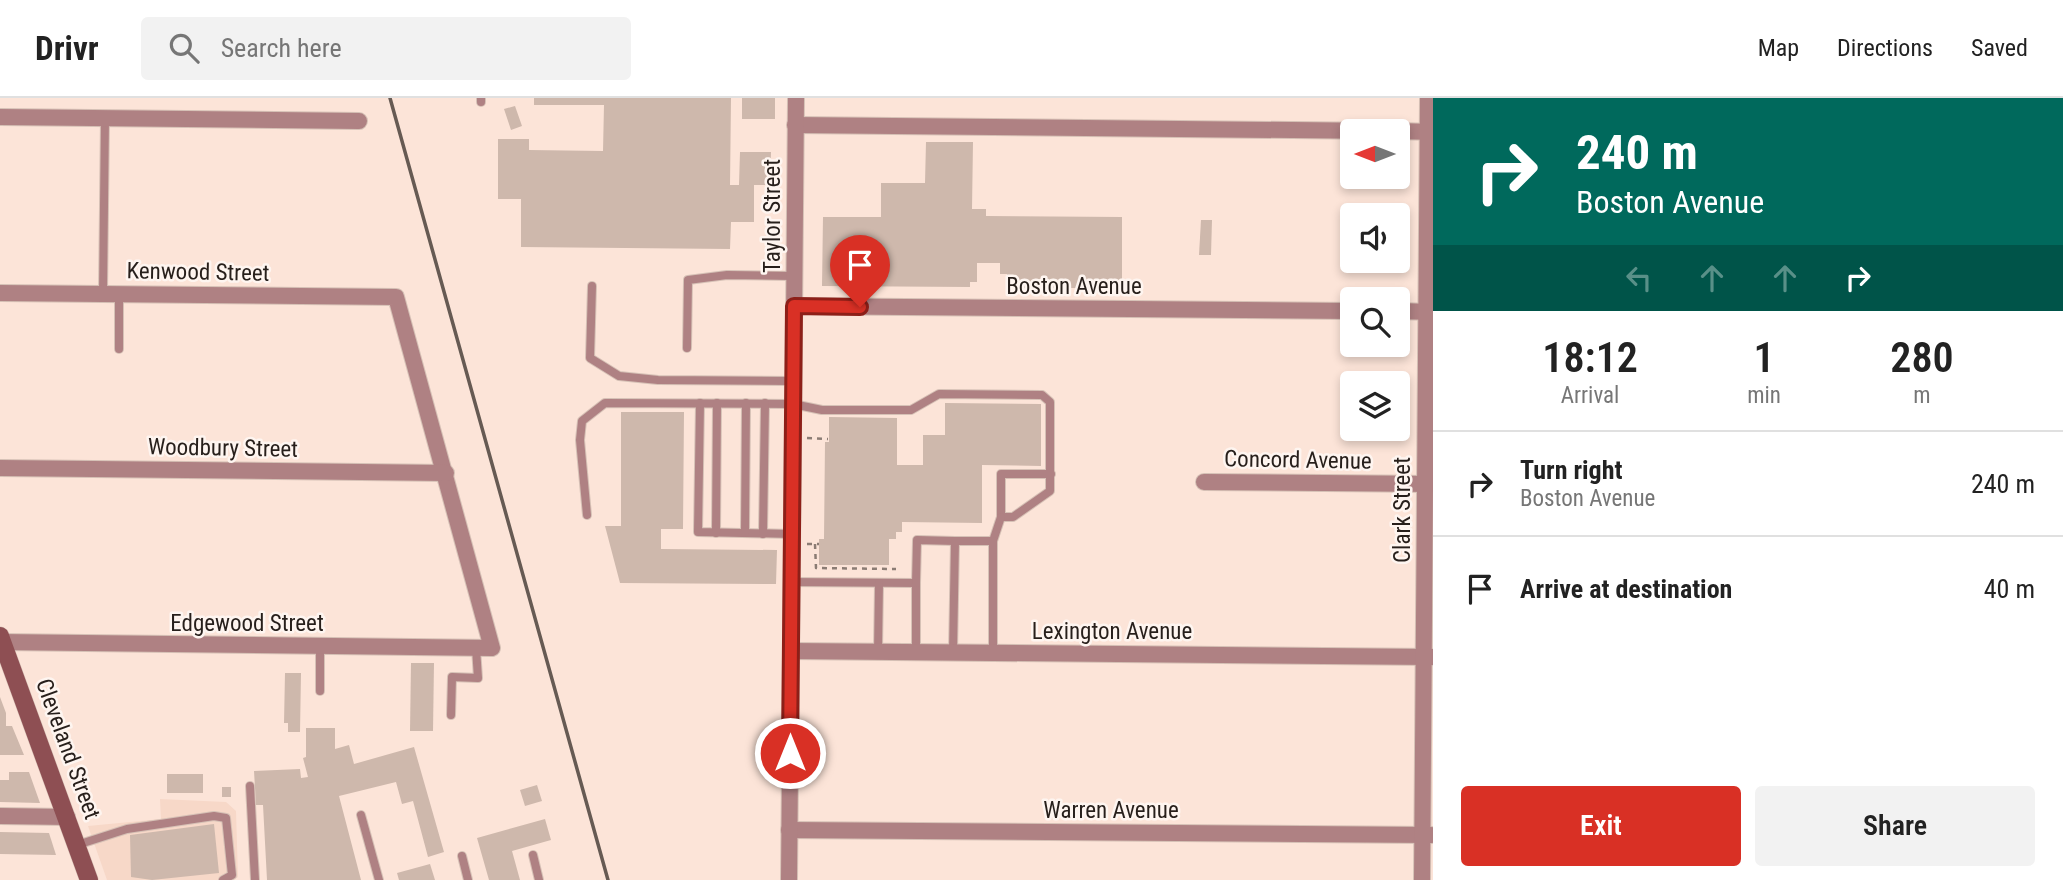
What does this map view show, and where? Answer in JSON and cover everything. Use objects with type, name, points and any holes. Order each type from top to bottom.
[{"type":"main road","name":"Cleveland Street","points":[[1,640],[89,880]]},
{"type":"street","name":"Taylor Street","points":[[789,880],[791,582],[797,539],[793,404],[796,98]]},
{"type":"street","name":"Clark Street","points":[[1422,880],[1428,835],[1431,132],[1428,98]]},
{"type":"street","points":[[0,117],[359,121]]},
{"type":"street","points":[[795,125],[1340,131]]},
{"type":"street","points":[[1410,131],[1431,132]]},
{"type":"street","name":"Kenwood Street","points":[[0,293],[396,297],[446,473]]},
{"type":"street","name":"Boston Avenue","points":[[794,306],[1340,311]]},
{"type":"street","points":[[1410,311],[1430,312]]},
{"type":"street","name":"Woodbury Street","points":[[0,468],[446,473]]},
{"type":"street","points":[[446,473],[484,648]]},
{"type":"street","name":"Concord Avenue","points":[[1204,482],[1429,484]]},
{"type":"street","name":"Edgewood Street","points":[[1,640],[484,648]]},
{"type":"street","name":"Lexington Avenue","points":[[790,651],[1429,657]]},
{"type":"street","points":[[0,816],[67,817]]},
{"type":"street","name":"Warren Avenue","points":[[789,830],[1428,835]]},
{"type":"lane","points":[[106,118],[111,294],[119,349]]},
{"type":"lane","points":[[687,348],[688,280],[727,275],[794,276]]},
{"type":"lane","points":[[592,286],[590,358],[619,376],[658,380],[793,381]]},
{"type":"lane","points":[[587,515],[580,440],[582,422],[605,404],[765,403],[793,404],[822,410],[911,410],[939,394],[1042,395],[1050,402],[1051,491],[1013,517],[1001,517]]},
{"type":"lane","points":[[700,403],[698,533],[763,534],[797,539]]},
{"type":"lane","points":[[716,533],[717,403]]},
{"type":"lane","points":[[745,533],[746,403]]},
{"type":"lane","points":[[763,534],[765,403]]},
{"type":"lane","points":[[993,653],[993,541],[1001,517],[1001,474],[1051,474]]},
{"type":"lane","points":[[916,652],[917,540],[993,541]]},
{"type":"lane","points":[[953,653],[955,541]]},
{"type":"lane","points":[[791,582],[916,583]]},
{"type":"lane","points":[[878,652],[880,583]]},
{"type":"lane","points":[[320,646],[320,691]]},
{"type":"lane","points":[[452,715],[452,677],[478,678],[484,648]]},
{"type":"lane","points":[[250,786],[255,880]]},
{"type":"lane","points":[[361,815],[379,880]]},
{"type":"lane","points":[[77,845],[127,829],[214,816],[226,818],[232,875],[223,880]]},
{"type":"lane","points":[[533,855],[539,880]]},
{"type":"lane","points":[[461,856],[468,880]]},
{"type":"path","points":[[804,438],[828,439]]},
{"type":"path","points":[[797,539],[817,544],[816,568],[896,569]]},
{"type":"shaded area","points":[[160,799],[226,802],[236,811],[238,877],[234,880],[107,880],[88,826],[161,819]]},
{"type":"building","points":[[534,98],[731,98],[730,185],[739,185],[740,152],[771,152],[770,185],[754,185],[754,222],[731,222],[730,249],[521,247],[521,199],[498,199],[498,139],[529,139],[529,150],[603,151],[604,105],[534,105]]},
{"type":"building","points":[[742,98],[775,98],[775,119],[742,119]]},
{"type":"building","points":[[515,106],[522,126],[511,130],[504,109]]},
{"type":"building","points":[[926,142],[973,142],[972,209],[986,209],[986,216],[1122,217],[1122,288],[1007,288],[1007,274],[1000,274],[1000,263],[977,263],[977,282],[970,282],[970,287],[822,286],[823,217],[881,217],[881,183],[925,183]]},
{"type":"building","points":[[1201,220],[1212,220],[1211,255],[1199,255]]},
{"type":"building","points":[[945,403],[1041,404],[1041,466],[982,465],[982,523],[902,522],[902,532],[896,532],[896,539],[889,539],[889,565],[819,565],[819,539],[824,539],[825,442],[829,442],[829,417],[897,418],[897,465],[923,465],[923,435],[945,435]]},
{"type":"building","points":[[621,412],[684,412],[683,529],[661,529],[661,549],[777,550],[776,584],[620,583],[605,526],[621,526]]},
{"type":"building","points":[[411,663],[434,663],[433,731],[410,731]]},
{"type":"building","points":[[285,673],[301,673],[300,732],[288,732],[288,723],[284,723]]},
{"type":"building","points":[[0,697],[6,713],[6,726],[12,726],[24,755],[0,755]]},
{"type":"building","points":[[306,728],[335,728],[335,749],[349,745],[354,764],[414,747],[444,852],[428,857],[413,801],[402,804],[396,782],[339,796],[361,880],[267,880],[263,805],[256,805],[254,771],[300,769],[301,778],[308,777],[303,758],[306,757]]},
{"type":"building","points":[[9,772],[29,772],[40,803],[0,802],[0,780],[9,780]]},
{"type":"building","points":[[167,774],[203,774],[203,793],[167,793]]},
{"type":"building","points":[[537,785],[542,801],[525,806],[520,790]]},
{"type":"building","points":[[222,787],[231,787],[231,797],[222,797]]},
{"type":"building","points":[[545,819],[551,840],[512,851],[520,880],[489,880],[477,838]]},
{"type":"building","points":[[214,824],[219,873],[152,880],[131,877],[130,835]]},
{"type":"building","points":[[0,832],[49,833],[56,855],[0,854]]},
{"type":"building","points":[[430,864],[435,880],[399,880],[397,873]]},
{"type":"railway","points":[[390,98],[608,880]]},
{"type":"route","points":[[790,753],[794,306],[860,307]]}]
